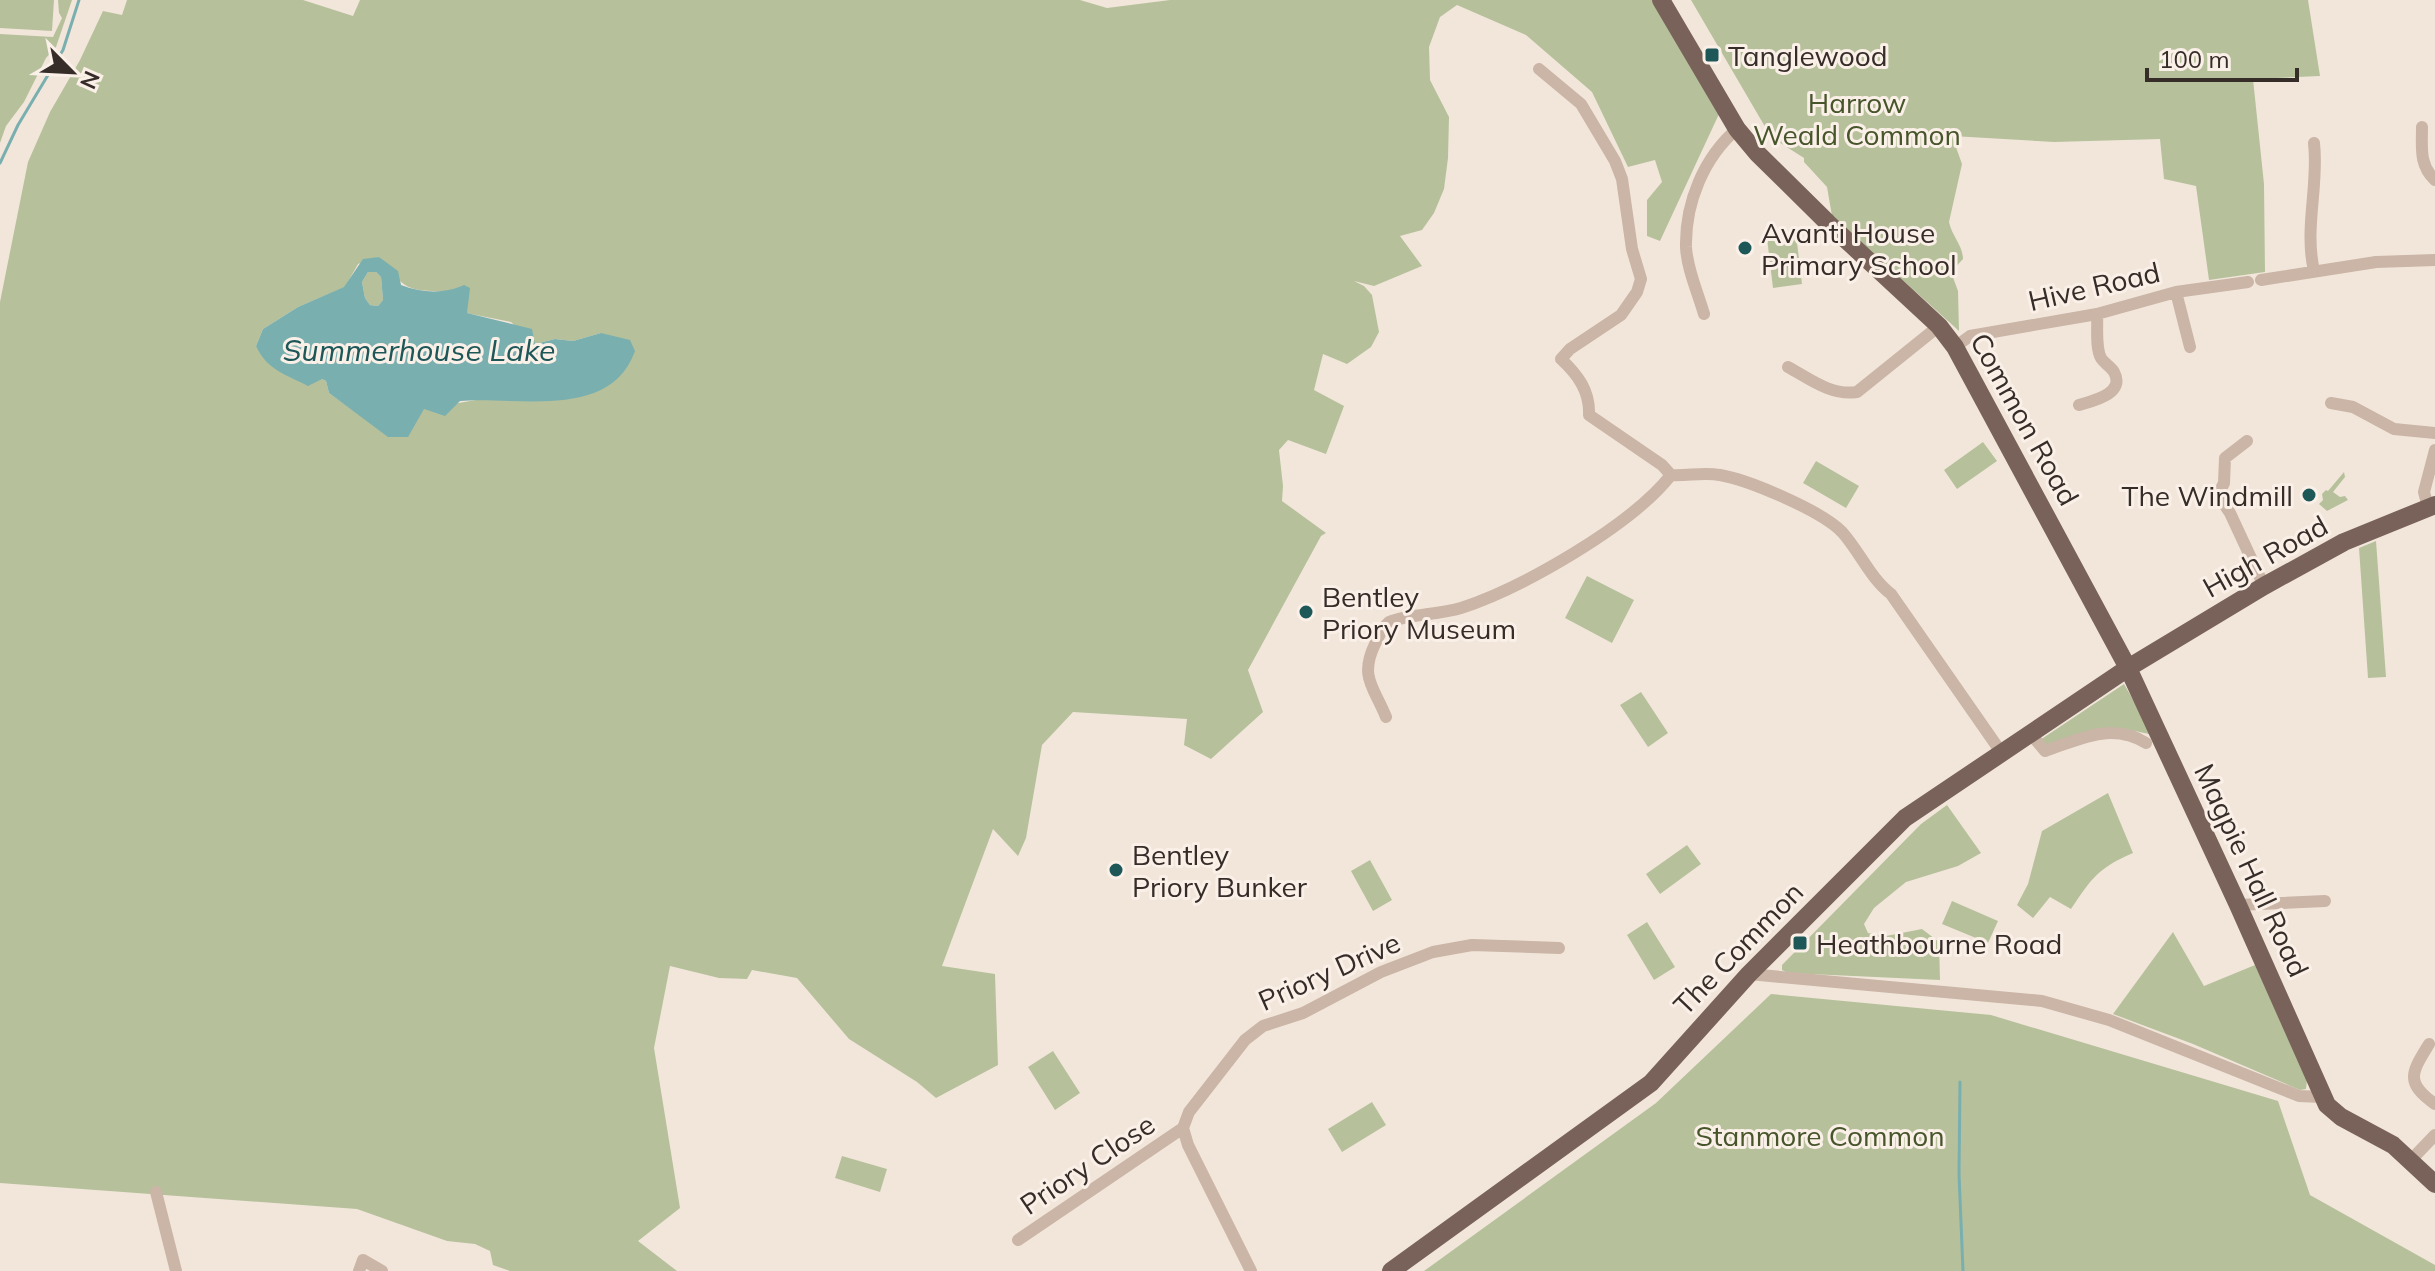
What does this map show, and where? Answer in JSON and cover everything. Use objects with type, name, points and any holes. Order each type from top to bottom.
[{"type":"main road","name":"Common Road","points":[[1661,0],[1737,129],[1828,223],[1939,326],[1955,347],[2128,668]]},
{"type":"main road","name":"High Road","points":[[2128,668],[2344,542],[2432,506]]},
{"type":"main road","name":"The Common","points":[[1391,1271],[1651,1083],[1749,974],[1905,818],[2128,668]]},
{"type":"main road","name":"Magpie Hall Road","points":[[2128,668],[2319,1083],[2322,1097]]},
{"type":"main road","points":[[2322,1097],[2341,1117],[2380,1136],[2435,1184]]},
{"type":"street","points":[[1539,69],[1581,104],[1615,161],[1622,179],[1632,249],[1641,279],[1637,292],[1621,315],[1570,349],[1561,359],[1585,388],[1589,415],[1662,465],[1671,475],[1713,474],[1735,478],[1790,500],[1834,525],[1879,585],[1891,594],[2001,752]]},
{"type":"street","points":[[2422,127],[2424,166],[2435,180]]},
{"type":"street","points":[[1704,314],[1686,249],[1688,219],[1697,185],[1724,142],[1737,129]]},
{"type":"street","points":[[2314,143],[2316,172],[2309,233],[2314,271]]},
{"type":"street","name":"Hive Road","points":[[1955,347],[1970,336],[2097,314],[2176,292],[2376,262],[2435,260]]},
{"type":"street","points":[[2176,292],[2190,347]]},
{"type":"street","points":[[2079,405],[2106,396],[2116,382],[2114,372],[2100,356],[2097,314]]},
{"type":"street","points":[[1788,367],[1829,390],[1857,392],[1939,326]]},
{"type":"street","points":[[2331,403],[2353,407],[2394,429],[2435,433]]},
{"type":"street","points":[[2247,441],[2225,458],[2224,483],[2218,495],[2230,513],[2264,586]]},
{"type":"street","points":[[2432,506],[2424,492],[2435,450]]},
{"type":"street","points":[[1386,717],[1366,671],[1369,655],[1389,622],[1460,608],[1526,579],[1636,510],[1671,475]]},
{"type":"street","points":[[2030,733],[2045,751],[2100,733],[2123,732],[2146,743]]},
{"type":"street","points":[[2238,905],[2325,901]]},
{"type":"street","name":"Priory Drive","points":[[1183,1128],[1189,1112],[1245,1040],[1263,1026],[1303,1013],[1381,972],[1447,948],[1472,945],[1559,948]]},
{"type":"street","points":[[1749,974],[2042,1001],[2109,1020],[2299,1096],[2322,1097]]},
{"type":"street","points":[[2429,1044],[2413,1072],[2413,1080],[2421,1093],[2435,1104]]},
{"type":"street","points":[[1183,1128],[1188,1145],[1251,1271]]},
{"type":"street","name":"Priory Close","points":[[1018,1240],[1183,1128]]},
{"type":"street","points":[[2411,1160],[2435,1135]]},
{"type":"street","points":[[156,1192],[176,1271]]},
{"type":"street","points":[[359,1271],[363,1260],[382,1271]]},
{"type":"green space","points":[[0,0],[54,0],[52,31],[0,28]]},
{"type":"green space","points":[[58,0],[72,0],[56,47],[46,58],[24,102],[6,126],[0,143],[0,34],[53,37],[62,18]]},
{"type":"green space","points":[[127,0],[303,0],[353,16],[360,0],[1080,0],[1107,8],[1170,0],[1652,0],[1719,114],[1660,241],[1647,236],[1647,200],[1662,182],[1655,160],[1628,167],[1592,92],[1526,35],[1457,5],[1440,17],[1429,47],[1430,80],[1449,117],[1444,189],[1434,213],[1422,230],[1400,236],[1422,266],[1374,286],[1354,281],[1372,295],[1379,332],[1371,347],[1347,364],[1323,354],[1314,390],[1344,406],[1326,454],[1288,440],[1279,450],[1282,501],[1326,533],[1321,536],[1248,670],[1263,712],[1211,759],[1184,745],[1187,719],[1073,712],[1042,745],[1026,838],[1018,856],[993,829],[942,966],[995,974],[998,1065],[936,1098],[917,1082],[849,1039],[797,978],[752,970],[747,979],[719,978],[670,966],[654,1048],[680,1208],[638,1241],[677,1271],[510,1271],[493,1265],[490,1251],[475,1244],[447,1241],[357,1209],[0,1183],[0,302],[28,162],[50,112],[80,60],[103,11],[122,15]],"holes":[[[379,257],[409,287],[426,291],[452,291],[466,305],[466,313],[511,322],[535,344],[555,339],[573,341],[601,333],[476,400],[424,409],[354,411],[329,393],[326,381],[256,346],[263,329],[298,307],[345,287],[358,264]]]},
{"type":"green space","name":"Harrow Weald Common","points":[[1691,0],[2308,0],[2320,76],[2253,79],[2264,184],[2265,272],[2209,280],[2196,186],[2164,179],[2160,139],[2054,142],[1952,136],[1962,164],[1949,222],[1963,259],[1951,272],[1958,291],[1959,331],[1832,216],[1827,187],[1804,162],[1804,158],[1771,137]]},
{"type":"green space","points":[[1796,234],[1802,284],[1773,288],[1767,238]]},
{"type":"green space","points":[[368,272],[376,272],[381,277],[383,300],[378,306],[370,305],[365,298],[362,282]]},
{"type":"green space","points":[[1983,442],[1997,461],[1957,489],[1944,470]]},
{"type":"green space","points":[[1816,461],[1859,486],[1846,508],[1803,483]]},
{"type":"green space","points":[[2344,472],[2345,477],[2333,492],[2348,500],[2327,511],[2319,504],[2323,500],[2322,494]]},
{"type":"green space","points":[[2376,541],[2386,677],[2368,678],[2359,548]]},
{"type":"green space","points":[[1587,576],[1634,600],[1612,643],[1565,618]]},
{"type":"green space","points":[[2124,684],[2150,729],[2149,734],[2125,729],[2047,745],[2040,740]]},
{"type":"green space","points":[[1641,692],[1668,733],[1648,747],[1620,705]]},
{"type":"green space","points":[[2108,793],[2133,853],[2097,875],[2071,909],[2050,897],[2033,918],[2017,905],[2028,884],[2042,831]]},
{"type":"green space","points":[[1947,805],[1981,853],[1958,866],[1906,882],[1874,908],[1864,924],[1868,933],[1886,936],[1922,929],[1939,942],[1940,980],[1788,973],[1782,970],[1782,965],[1921,824]]},
{"type":"green space","points":[[1687,845],[1701,864],[1660,894],[1646,874]]},
{"type":"green space","points":[[1370,860],[1392,900],[1373,911],[1351,871]]},
{"type":"green space","points":[[1952,901],[1998,921],[1988,943],[1942,924]]},
{"type":"green space","points":[[1647,922],[1675,967],[1654,980],[1627,935]]},
{"type":"green space","points":[[2173,932],[2204,986],[2255,965],[2307,1080],[2306,1089],[2300,1090],[2113,1014]]},
{"type":"green space","name":"Stanmore Common","points":[[1771,994],[1991,1015],[2278,1101],[2310,1195],[2435,1265],[2435,1271],[1424,1271],[1656,1103]]},
{"type":"green space","points":[[1053,1051],[1080,1093],[1055,1110],[1028,1067]]},
{"type":"green space","points":[[1372,1102],[1386,1125],[1342,1152],[1328,1129]]},
{"type":"green space","points":[[842,1156],[887,1169],[880,1192],[835,1178]]},
{"type":"water","name":"Summerhouse Lake","points":[[379,257],[398,271],[401,285],[409,288],[441,291],[464,285],[470,288],[467,313],[532,329],[535,344],[555,339],[573,341],[601,333],[630,340],[635,351],[623,373],[605,388],[584,396],[560,400],[460,401],[445,416],[424,409],[408,437],[388,437],[329,393],[326,381],[322,379],[308,386],[284,374],[266,361],[256,346],[263,329],[298,307],[344,287],[363,259]],"holes":[[[368,272],[376,272],[381,277],[383,300],[378,306],[370,305],[365,298],[362,282]]]},
{"type":"waterway","points":[[0,163],[18,125],[63,50],[79,0]]},
{"type":"waterway","points":[[1960,1082],[1959,1174],[1963,1271]]},
{"type":"place","name":"Tanglewood","points":[[1712,55]]},
{"type":"place","name":"Avanti House Primary School","points":[[1745,248]]},
{"type":"place","name":"The Windmill","points":[[2309,495]]},
{"type":"place","name":"Bentley Priory Museum","points":[[1306,612]]},
{"type":"place","name":"Bentley Priory Bunker","points":[[1116,870]]},
{"type":"place","name":"Heathbourne Road","points":[[1800,943]]}]
